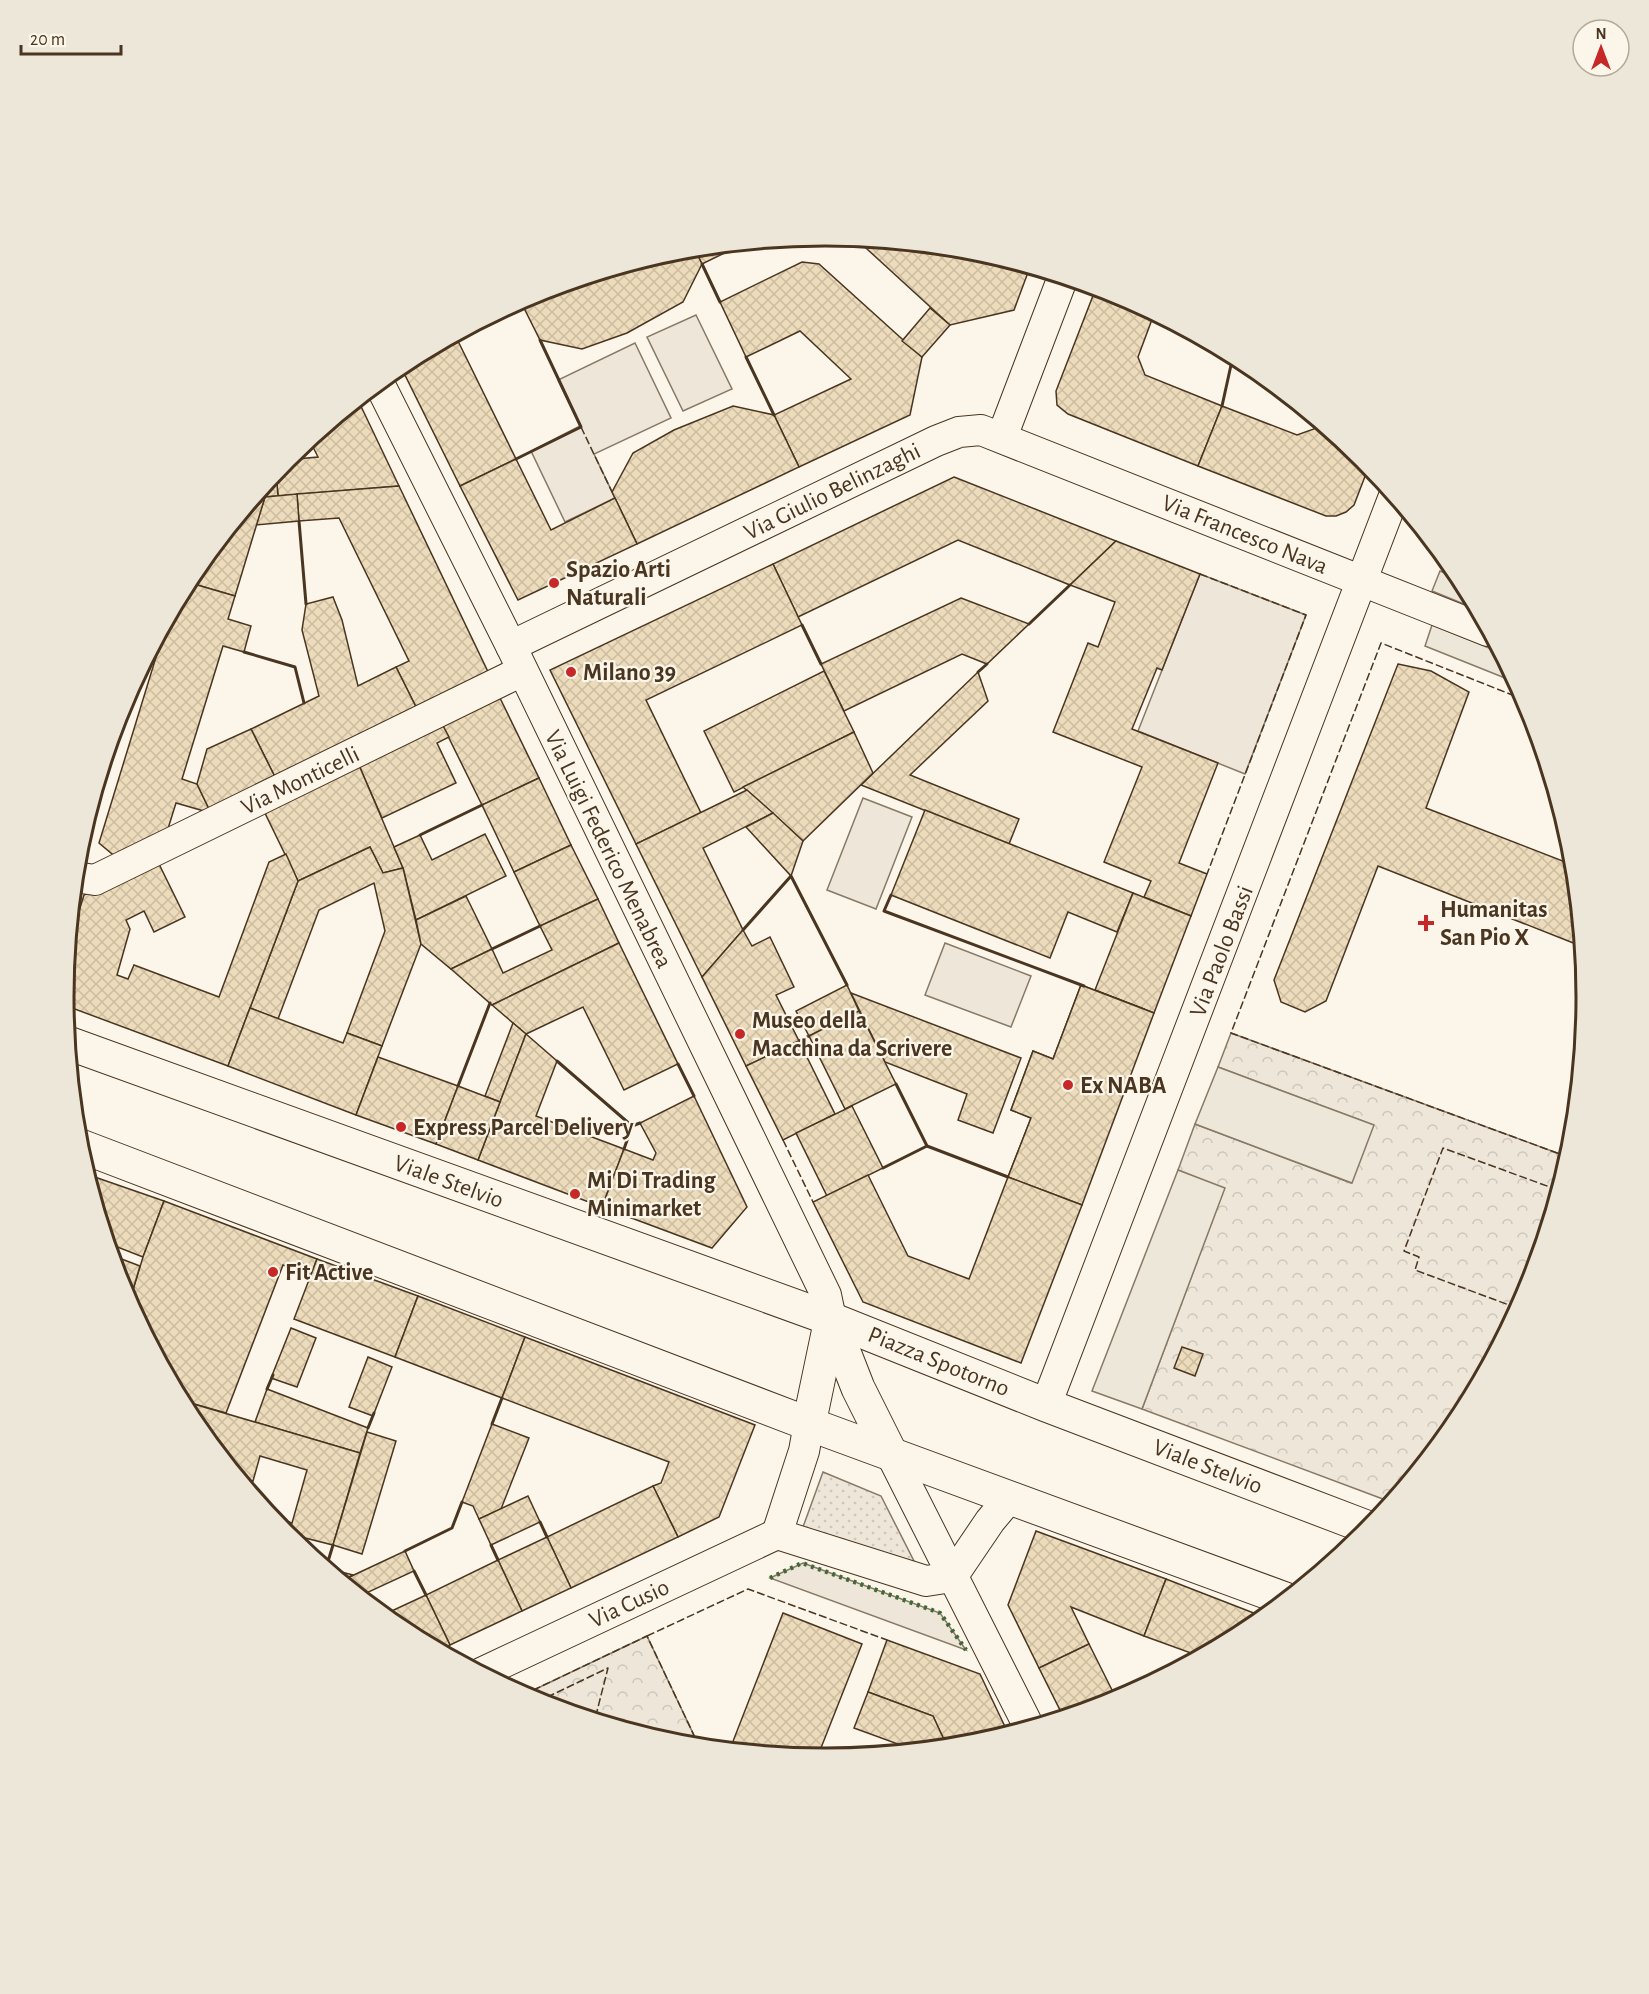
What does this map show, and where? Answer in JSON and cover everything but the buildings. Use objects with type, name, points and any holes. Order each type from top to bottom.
[{"type":"main road","name":"Viale Stelvio","points":[[75,1046],[831,1319]]},
{"type":"main road","points":[[89,1148],[809,1424],[1277,1596]]},
{"type":"main road","name":"Piazza Spotorno","points":[[831,1319],[1046,1404]]},
{"type":"main road","name":"Piazza Spotorno","points":[[831,1319],[858,1388],[891,1454]]},
{"type":"main road","points":[[809,1424],[831,1319]]},
{"type":"main road","name":"Viale Stelvio","points":[[1046,1404],[1359,1524]]},
{"type":"street","points":[[1002,437],[1061,284]]},
{"type":"street","name":"Via Luigi Federico Menabrea","points":[[383,390],[517,658],[826,1295],[831,1319]]},
{"type":"street","name":"Via Giulio Belinzaghi","points":[[517,658],[936,441],[959,432],[981,430],[1002,437]]},
{"type":"street","name":"Via Francesco Nava","points":[[1002,437],[1478,627]]},
{"type":"street","name":"Via Paolo Bassi","points":[[1046,1404],[1391,504]]},
{"type":"street","name":"Via Monticelli","points":[[83,879],[95,880],[517,658]]},
{"type":"street","points":[[809,1424],[804,1451],[777,1534],[926,1581],[952,1577],[990,1521],[1010,1497]]},
{"type":"street","name":"Piazza Spotorno","points":[[891,1454],[1025,1720]]},
{"type":"street","name":"Via Cusio","points":[[489,1669],[777,1534]]},
{"type":"green space","points":[[696,315],[732,389],[683,411],[647,337]]},
{"type":"green space","points":[[635,343],[671,418],[594,454],[615,498],[565,522],[531,451],[580,426],[558,380]]},
{"type":"green space","points":[[1200,574],[1306,615],[1245,774],[1138,731]]},
{"type":"green space","points":[[863,798],[912,817],[876,909],[827,890]]},
{"type":"green space","points":[[945,943],[1031,976],[1011,1027],[925,995]]},
{"type":"green space","points":[[1231,1033],[1559,1154],[1536,1238],[1498,1329],[1475,1373],[1449,1414],[1383,1499],[1142,1409],[1224,1189],[1178,1170],[1195,1124],[1351,1183],[1373,1125],[1218,1067]]},
{"type":"green space","points":[[823,1472],[881,1496],[917,1567],[803,1527]]},
{"type":"green space","points":[[803,1563],[940,1613],[966,1650],[770,1578]]},
{"type":"green space","points":[[647,1636],[695,1737],[630,1722],[534,1690]]},
{"type":"shaded area","points":[[1440,571],[1443,572],[1464,604],[1432,591]]},
{"type":"shaded area","points":[[1432,625],[1489,648],[1504,677],[1425,646]]},
{"type":"shaded area","points":[[1218,1067],[1374,1125],[1352,1183],[1195,1124]]},
{"type":"shaded area","points":[[1178,1170],[1225,1188],[1142,1409],[1092,1391]]},
{"type":"hedge","points":[[770,1578],[802,1563],[940,1613],[966,1650]]},
{"type":"fence","points":[[581,427],[612,492]]},
{"type":"fence","points":[[1200,574],[1306,615],[1207,874]]},
{"type":"fence","points":[[1511,695],[1381,643],[1231,1033],[1559,1154]]},
{"type":"fence","points":[[783,1140],[813,1202]]},
{"type":"fence","points":[[1509,1305],[1415,1270],[1419,1257],[1404,1251],[1443,1148],[1551,1187]]},
{"type":"fence","points":[[647,1636],[748,1589],[887,1640]]},
{"type":"fence","points":[[534,1690],[647,1636],[695,1737]]},
{"type":"fence","points":[[550,1696],[608,1668],[597,1712]]},
{"type":"wall","points":[[702,264],[720,302]]},
{"type":"wall","points":[[516,459],[581,427],[540,340]]},
{"type":"wall","points":[[746,357],[774,415]]},
{"type":"wall","points":[[1222,406],[1231,366]]},
{"type":"wall","points":[[299,521],[306,604]]},
{"type":"wall","points":[[1029,624],[1070,585]]},
{"type":"wall","points":[[802,625],[821,664]]},
{"type":"wall","points":[[244,652],[295,667],[304,703]]},
{"type":"wall","points":[[978,672],[987,664]]},
{"type":"wall","points":[[420,835],[482,805]]},
{"type":"wall","points":[[743,930],[791,876],[847,985]]},
{"type":"wall","points":[[891,895],[884,911],[1084,986]]},
{"type":"wall","points":[[492,949],[540,926]]},
{"type":"wall","points":[[458,1086],[490,1003]]},
{"type":"wall","points":[[799,1041],[809,1036]]},
{"type":"wall","points":[[557,1061],[632,1126]]},
{"type":"wall","points":[[678,1064],[694,1096]]},
{"type":"wall","points":[[896,1084],[927,1146],[1008,1177]]},
{"type":"wall","points":[[624,1149],[632,1126],[640,1123]]},
{"type":"wall","points":[[883,1168],[927,1146]]},
{"type":"wall","points":[[267,1389],[273,1375]]},
{"type":"wall","points":[[492,1424],[502,1398]]},
{"type":"wall","points":[[368,1428],[374,1413]]},
{"type":"wall","points":[[405,1551],[452,1528],[462,1502]]},
{"type":"wall","points":[[540,1522],[547,1537]]},
{"type":"wall","points":[[328,1561],[333,1545]]},
{"type":"wall","points":[[491,1545],[498,1560]]},
{"type":"wall","points":[[414,1571],[426,1595]]},
{"type":"place","name":"Spazio Arti Naturali","points":[[554,583]]},
{"type":"place","name":"Milano 39","points":[[571,672]]},
{"type":"place","name":"Humanitas San Pio X","points":[[1426,923]]},
{"type":"place","name":"Museo della Macchina da Scrivere","points":[[740,1034]]},
{"type":"place","name":"Ex NABA","points":[[1068,1085]]},
{"type":"place","name":"Express Parcel Delivery","points":[[401,1127]]},
{"type":"place","name":"Mi Di Trading Minimarket","points":[[575,1194]]},
{"type":"place","name":"Fit Active","points":[[273,1272]]}]
